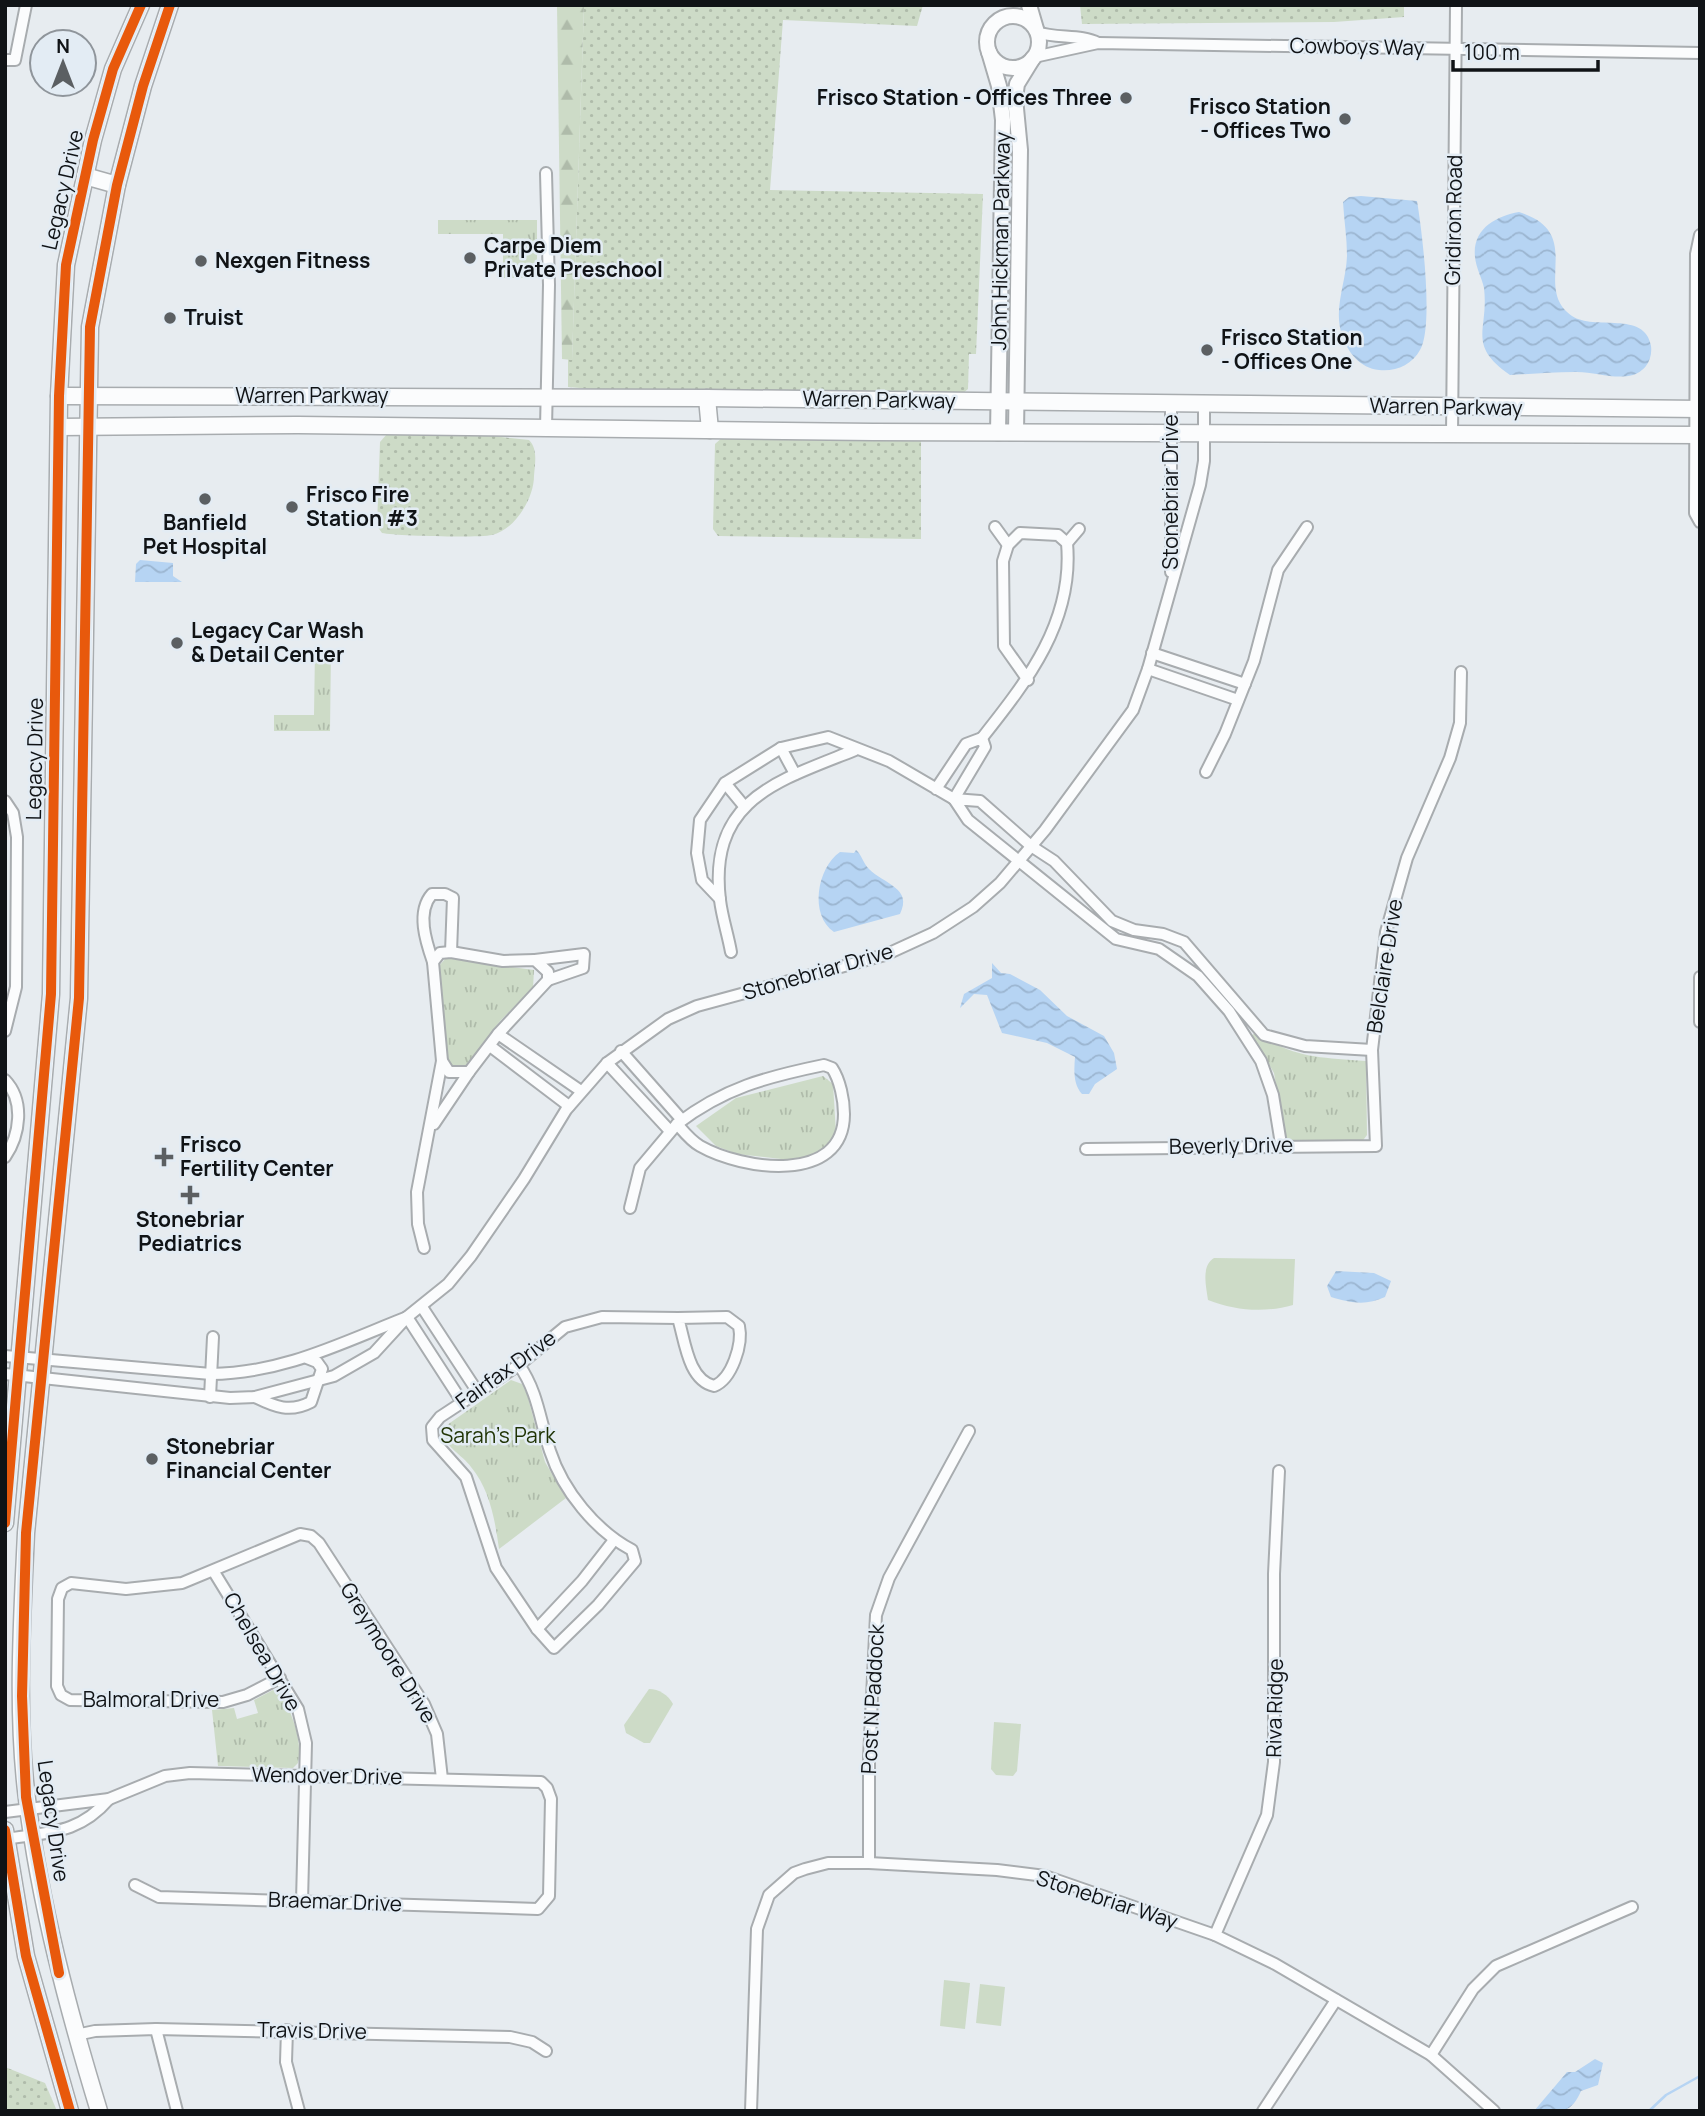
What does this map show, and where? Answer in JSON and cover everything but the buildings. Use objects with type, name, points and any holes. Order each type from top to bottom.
[{"type":"main road","name":"Legacy Drive","points":[[5,1523],[11,1356],[48,1038],[54,856],[59,396],[66,265],[85,176],[113,69],[141,5]]},
{"type":"main road","name":"Legacy Drive","points":[[99,2111],[59,1973],[29,1810],[22,1696],[22,1621],[26,1533],[79,998],[79,856],[90,327],[117,185],[143,86],[170,5]]},
{"type":"main road","points":[[85,176],[117,185]]},
{"type":"main road","name":"Warren Parkway","points":[[59,396],[707,398],[1698,409]]},
{"type":"main road","points":[[298,425],[300,397]]},
{"type":"main road","points":[[707,398],[710,430]]},
{"type":"main road","name":"Warren Parkway","points":[[59,427],[298,425],[998,433],[1697,435]]},
{"type":"main road","points":[[55,661],[83,662]]},
{"type":"main road","points":[[54,856],[79,856]]},
{"type":"main road","points":[[6,1835],[26,1956],[70,2111]]},
{"type":"street","points":[[10,60],[26,5]]},
{"type":"street","points":[[1006,5],[988,38],[989,52],[997,61],[1007,66],[1019,66],[1033,58],[1038,45],[1029,5]]},
{"type":"street","name":"Gridiron Road","points":[[1452,435],[1457,5]]},
{"type":"street","points":[[992,27],[1002,18],[1015,16],[1027,20],[1036,31]]},
{"type":"street","name":"Cowboys Way","points":[[1036,31],[1057,37],[1090,39],[1098,43]]},
{"type":"street","name":"Cowboys Way","points":[[1033,58],[1098,43],[1700,52]]},
{"type":"street","name":"John Hickman Parkway","points":[[989,52],[1002,103],[998,433]]},
{"type":"street","name":"John Hickman Parkway","points":[[1016,433],[1020,167],[1015,98],[1017,84],[1033,58]]},
{"type":"street","points":[[1002,167],[1020,167]]},
{"type":"street","points":[[546,173],[549,285],[546,428]]},
{"type":"street","points":[[1700,236],[1696,254],[1698,409],[1695,513],[1700,522]]},
{"type":"street","name":"Stonebriar Drive","points":[[1171,403],[1171,582]]},
{"type":"street","name":"Stonebriar Drive","points":[[11,1356],[211,1374],[245,1373],[307,1358],[407,1317],[448,1284],[485,1237],[569,1106],[621,1051],[668,1019],[697,1006],[886,955],[933,933],[973,907],[1031,846],[1133,710],[1148,670],[1171,582],[1196,503],[1204,461],[1204,404]]},
{"type":"street","points":[[1171,499],[1196,503]]},
{"type":"street","points":[[995,527],[1009,545]]},
{"type":"street","points":[[1206,772],[1225,734],[1254,661],[1278,570],[1307,527]]},
{"type":"street","points":[[1067,542],[1079,529]]},
{"type":"street","points":[[936,789],[966,744],[982,738],[1028,680],[1034,671],[1061,606],[1069,563],[1067,542],[1058,535],[1020,533],[1009,545],[1003,561],[1004,646],[1028,680]]},
{"type":"street","points":[[1152,653],[1245,684]]},
{"type":"street","points":[[1148,670],[1238,700]]},
{"type":"street","name":"Belclaire Drive","points":[[1376,1146],[1372,1050],[1386,932],[1407,858],[1450,758],[1460,723],[1461,672]]},
{"type":"street","points":[[720,899],[702,880],[697,853],[700,820],[724,783],[781,748],[828,737],[888,761],[954,799],[980,801],[1031,846],[1076,880],[1112,921],[1134,930],[1163,934],[1184,942],[1264,1035],[1306,1046],[1372,1050]]},
{"type":"street","points":[[954,799],[985,747],[982,738]]},
{"type":"street","points":[[781,748],[795,774]]},
{"type":"street","points":[[731,952],[720,899],[722,857],[729,823],[744,806],[795,774],[855,750]]},
{"type":"street","points":[[724,783],[744,806]]},
{"type":"street","points":[[954,799],[968,820],[1116,939],[1159,949],[1198,976],[1229,1012],[1261,1061],[1273,1095],[1280,1144]]},
{"type":"street","points":[[5,801],[13,813],[17,837],[16,987],[5,1031]]},
{"type":"street","points":[[424,1248],[418,1224],[417,1192],[431,1130],[442,1061],[433,962],[424,937],[427,899],[432,894],[445,894],[453,898],[451,951]]},
{"type":"street","points":[[431,1130],[498,1034],[548,980],[583,968],[584,954],[503,961],[451,951],[440,953],[433,962]]},
{"type":"street","points":[[535,960],[548,972],[548,980]]},
{"type":"street","points":[[1700,977],[1700,1022]]},
{"type":"street","points":[[498,1034],[582,1091]]},
{"type":"street","points":[[490,1046],[569,1106]]},
{"type":"street","points":[[621,1051],[676,1125]]},
{"type":"street","points":[[442,1061],[449,1072],[469,1072]]},
{"type":"street","points":[[607,1063],[676,1125],[688,1137],[716,1154],[748,1162],[792,1165],[816,1161],[828,1154],[844,1131],[844,1106],[835,1073],[832,1068],[824,1065],[737,1087],[712,1099],[676,1125],[640,1168],[630,1208]]},
{"type":"street","points":[[5,1080],[15,1091],[19,1116],[5,1157]]},
{"type":"street","name":"Beverly Drive","points":[[1086,1149],[1280,1144],[1376,1146]]},
{"type":"street","points":[[422,1307],[477,1391]]},
{"type":"street","points":[[407,1317],[462,1402]]},
{"type":"street","name":"Stonebriar Drive","points":[[11,1375],[210,1396],[255,1397],[320,1380],[365,1360],[407,1317]]},
{"type":"street","name":"Fairfax Drive","points":[[537,1629],[496,1567],[485,1542],[479,1511],[466,1477],[432,1437],[432,1427],[440,1417],[519,1365],[565,1327],[602,1317],[727,1317],[739,1326],[739,1342],[729,1375],[719,1384],[714,1386],[701,1382],[694,1372],[678,1318]]},
{"type":"street","points":[[210,1396],[213,1337]]},
{"type":"street","points":[[307,1358],[317,1362],[322,1369],[320,1380]]},
{"type":"street","points":[[519,1365],[535,1393],[553,1459],[578,1501],[614,1540],[632,1550],[635,1561],[626,1574],[554,1648],[537,1629],[582,1581],[614,1540]]},
{"type":"street","name":"Stonebriar Drive","points":[[255,1397],[275,1407],[297,1409],[311,1402],[320,1380]]},
{"type":"street","name":"Post N Paddock","points":[[869,1863],[871,1684],[876,1615],[889,1578],[969,1430]]},
{"type":"street","name":"Riva Ridge","points":[[1215,1935],[1261,1831],[1271,1788],[1275,1749],[1274,1574],[1279,1471]]},
{"type":"street","name":"Greymoore Drive","points":[[214,1572],[300,1534],[311,1536],[319,1543],[424,1704],[437,1734],[442,1779]]},
{"type":"street","name":"Balmoral Drive","points":[[214,1572],[183,1583],[154,1588],[71,1583],[62,1588],[58,1599],[57,1686],[61,1695],[70,1700],[88,1702],[223,1702],[247,1695],[280,1678]]},
{"type":"street","name":"Chelsea Drive","points":[[214,1572],[299,1709],[306,1742],[302,1901]]},
{"type":"street","name":"Wendover Drive","points":[[5,1812],[109,1799],[165,1776],[190,1773],[541,1782],[547,1788],[551,1799],[549,1896],[538,1909]]},
{"type":"street","name":"Wendover Drive","points":[[6,1835],[33,1835],[67,1830],[93,1818],[109,1799]]},
{"type":"street","name":"Stonebriar Way","points":[[751,2111],[757,1929],[769,1895],[794,1873],[828,1863],[997,1870],[1045,1876],[1215,1935],[1275,1964],[1431,2055],[1494,2111]]},
{"type":"street","name":"Braemar Drive","points":[[135,1885],[159,1897],[538,1909]]},
{"type":"street","points":[[1431,2055],[1473,1989],[1496,1966],[1632,1907]]},
{"type":"street","points":[[1263,2111],[1336,2000]]},
{"type":"street","points":[[156,2029],[177,2111]]},
{"type":"street","name":"Travis Drive","points":[[76,2035],[95,2031],[156,2029],[510,2037],[532,2042],[546,2052]]},
{"type":"street","points":[[287,2030],[286,2062],[299,2111]]},
{"type":"green space","points":[[557,5],[584,5],[572,360],[562,359]]},
{"type":"green space","points":[[584,5],[923,5],[917,26],[783,20],[770,190],[983,194],[976,354],[969,354],[968,389],[962,394],[616,391],[568,387],[568,359],[572,360]]},
{"type":"green space","points":[[1080,5],[1404,5],[1404,17],[1334,22],[1082,24]]},
{"type":"green space","points":[[438,220],[537,220],[537,278],[503,278],[503,234],[438,234]]},
{"type":"green space","points":[[387,434],[483,435],[529,440],[534,448],[535,461],[533,485],[527,503],[508,527],[492,535],[382,533],[377,526],[380,442]]},
{"type":"green space","points":[[724,436],[921,438],[921,539],[718,536],[713,529],[715,444]]},
{"type":"green space","points":[[315,650],[331,650],[330,731],[274,731],[274,715],[314,715]]},
{"type":"green space","points":[[446,958],[534,970],[533,988],[501,1020],[465,1067],[453,1068],[446,1061],[437,968]]},
{"type":"green space","points":[[1256,1033],[1296,1052],[1366,1061],[1367,1135],[1361,1143],[1290,1141],[1284,1135],[1274,1073],[1252,1035]]},
{"type":"green space","points":[[823,1076],[833,1084],[836,1133],[829,1148],[798,1161],[737,1154],[716,1146],[696,1126],[736,1098]]},
{"type":"green space","points":[[1214,1258],[1295,1259],[1293,1305],[1251,1310],[1208,1300],[1206,1271]]},
{"type":"green space","name":"Sarah's Park","points":[[511,1380],[522,1384],[527,1394],[545,1462],[566,1498],[499,1549],[493,1516],[483,1485],[471,1467],[448,1443],[445,1432],[447,1425]]},
{"type":"green space","points":[[649,1689],[663,1693],[673,1704],[650,1743],[644,1743],[626,1733],[624,1725]]},
{"type":"green space","points":[[273,1690],[281,1692],[292,1717],[299,1745],[298,1763],[293,1768],[218,1766],[212,1710],[234,1708],[237,1719],[258,1713],[254,1700]]},
{"type":"green space","points":[[994,1722],[1021,1724],[1017,1771],[1013,1776],[996,1775],[991,1769]]},
{"type":"green space","points":[[944,1980],[970,1983],[965,2029],[940,2026]]},
{"type":"green space","points":[[980,1984],[1005,1987],[1001,2026],[976,2023]]},
{"type":"green space","points":[[5,2067],[45,2083],[57,2111],[5,2111]]},
{"type":"water","points":[[1349,197],[1417,201],[1426,278],[1424,338],[1420,350],[1412,360],[1391,370],[1372,369],[1361,363],[1348,348],[1340,325],[1339,306],[1347,256],[1343,202]]},
{"type":"water","points":[[1519,212],[1539,221],[1550,233],[1555,247],[1556,291],[1561,304],[1572,316],[1593,322],[1629,325],[1639,328],[1647,335],[1651,354],[1642,370],[1626,376],[1581,372],[1510,375],[1488,354],[1482,336],[1484,288],[1475,247],[1477,239],[1487,226],[1502,217]]},
{"type":"water","points":[[140,560],[173,563],[173,576],[182,582],[135,582],[136,564]]},
{"type":"water","points":[[856,850],[869,869],[900,892],[903,905],[900,914],[834,932],[821,915],[821,880],[832,859],[840,852],[854,853]]},
{"type":"water","points":[[992,963],[1001,973],[1010,974],[1040,990],[1067,1016],[1104,1036],[1114,1053],[1117,1069],[1095,1084],[1089,1094],[1082,1094],[1074,1072],[1075,1057],[1047,1043],[1002,1033],[987,995],[974,994],[960,1008],[964,994],[992,978]]},
{"type":"water","points":[[1336,1271],[1374,1273],[1391,1281],[1385,1297],[1365,1303],[1352,1302],[1331,1297],[1327,1286]]},
{"type":"water","points":[[1595,2059],[1603,2063],[1598,2085],[1581,2091],[1573,2105],[1568,2108],[1534,2111],[1567,2072],[1575,2072]]},
{"type":"waterway","points":[[1649,2111],[1666,2095],[1700,2076]]},
{"type":"cycle path","points":[[5,1523],[51,994],[59,396],[66,265],[93,140],[113,69],[141,5]]},
{"type":"cycle path","points":[[59,1973],[26,1797],[22,1696],[26,1533],[79,998],[90,327],[117,185],[143,86],[170,5]]},
{"type":"cycle path","points":[[5,1830],[26,1956],[70,2111]]},
{"type":"place","name":"Frisco Station - Offices Three","points":[[1126,98]]},
{"type":"place","name":"Frisco Station - Offices Two","points":[[1345,119]]},
{"type":"place","name":"Carpe Diem Private Preschool","points":[[470,258]]},
{"type":"place","name":"Nexgen Fitness","points":[[201,261]]},
{"type":"place","name":"Truist","points":[[170,318]]},
{"type":"place","name":"Frisco Station - Offices One","points":[[1207,350]]},
{"type":"place","name":"Banfield Pet Hospital","points":[[205,499]]},
{"type":"place","name":"Frisco Fire Station #3","points":[[292,507]]},
{"type":"place","name":"Legacy Car Wash & Detail Center","points":[[177,643]]},
{"type":"place","name":"Frisco Fertility Center","points":[[164,1157]]},
{"type":"place","name":"Stonebriar Pediatrics","points":[[190,1195]]},
{"type":"place","name":"Stonebriar Financial Center","points":[[152,1459]]}]
